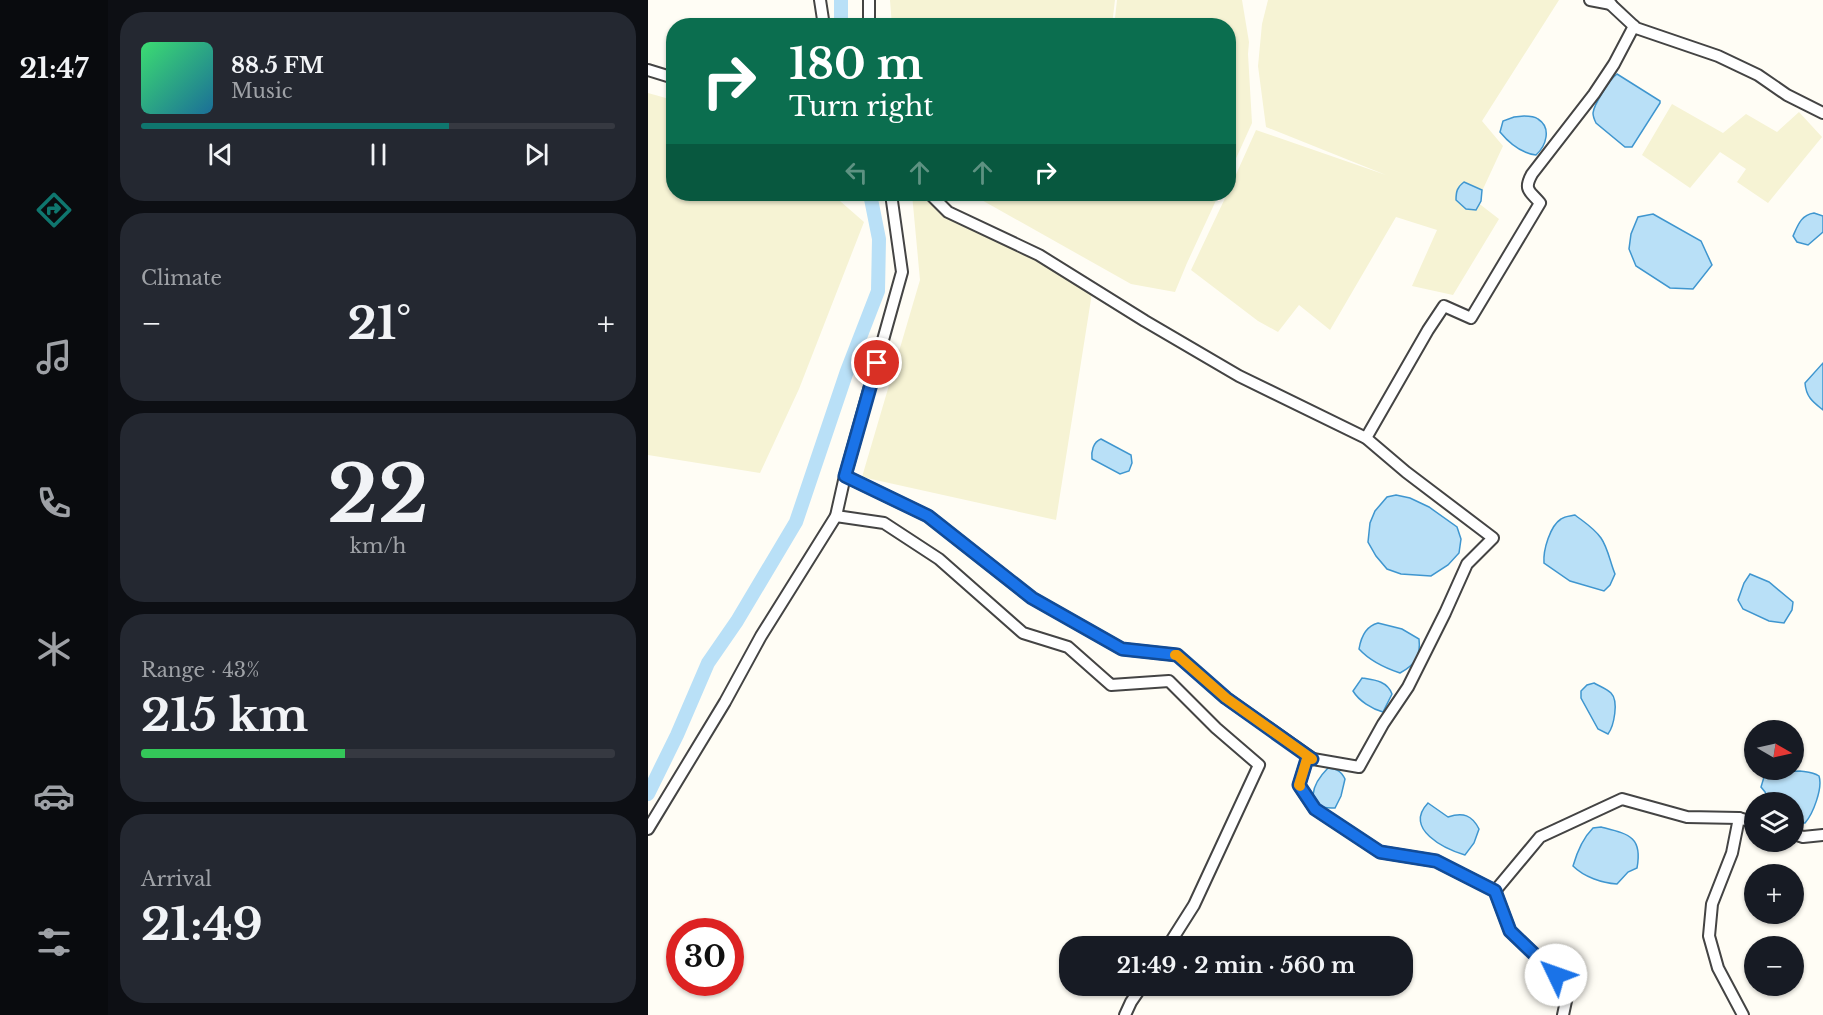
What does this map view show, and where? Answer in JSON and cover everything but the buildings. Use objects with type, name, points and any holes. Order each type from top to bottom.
[{"type":"street","points":[[820,0],[823,18]]},
{"type":"street","points":[[869,0],[869,18]]},
{"type":"street","points":[[1590,0],[1608,2],[1634,27],[1718,56],[1758,75],[1787,95],[1823,113]]},
{"type":"street","points":[[1366,438],[1444,306],[1470,318],[1540,203],[1528,190],[1527,183],[1532,174],[1594,94],[1634,27]]},
{"type":"street","points":[[648,70],[666,76]]},
{"type":"street","points":[[648,829],[761,636],[836,516],[902,272],[892,201]]},
{"type":"street","points":[[937,201],[948,212],[1039,255],[1239,376],[1366,438],[1406,472],[1493,537],[1467,564],[1408,687],[1383,724],[1359,767],[1307,759],[1299,785],[1315,809],[1380,852],[1436,861],[1495,891],[1510,931],[1569,987],[1563,1015]]},
{"type":"street","points":[[845,476],[928,516],[1032,598],[1122,649],[1177,655],[1226,698],[1312,759]]},
{"type":"street","points":[[836,516],[884,523],[939,560],[1023,633],[1068,647],[1111,685],[1169,681],[1216,728],[1259,765],[1194,905],[1174,936]]},
{"type":"street","points":[[1495,891],[1540,837],[1622,799],[1687,817],[1744,820]]},
{"type":"street","points":[[1739,818],[1732,853],[1712,904],[1709,936],[1718,968],[1743,1015]]},
{"type":"street","points":[[1804,837],[1823,835]]},
{"type":"street","points":[[1125,1015],[1135,996]]},
{"type":"shaded area","points":[[890,0],[1115,0],[1113,18],[891,18]]},
{"type":"shaded area","points":[[1117,0],[1242,0],[1249,42],[1252,123],[1236,158],[1236,18],[1115,18]]},
{"type":"shaded area","points":[[1268,0],[1559,0],[1482,121],[1503,146],[1477,202],[1499,219],[1453,295],[1412,286],[1437,230],[1396,217],[1330,330],[1299,305],[1278,332],[1258,321],[1191,270],[1224,201],[1236,201],[1236,174],[1256,130],[1386,175],[1266,127],[1258,66],[1262,24]]},
{"type":"shaded area","points":[[648,93],[666,98],[666,201],[840,201],[864,222],[799,389],[760,473],[648,455]]},
{"type":"shaded area","points":[[1672,104],[1723,133],[1746,114],[1777,132],[1799,112],[1822,137],[1768,203],[1737,182],[1746,169],[1720,152],[1690,188],[1642,155]]},
{"type":"shaded area","points":[[913,201],[934,201],[1092,293],[1056,520],[862,477],[920,280]]},
{"type":"shaded area","points":[[983,201],[1216,201],[1175,292],[1131,284]]},
{"type":"water","points":[[1617,74],[1660,101],[1632,147],[1625,147],[1596,123],[1593,117],[1599,98]]},
{"type":"water","points":[[1524,116],[1536,118],[1545,127],[1545,142],[1536,155],[1516,147],[1500,132],[1503,121]]},
{"type":"water","points":[[1464,182],[1482,190],[1481,201],[1476,210],[1466,209],[1456,200],[1457,190]]},
{"type":"water","points":[[1814,213],[1823,216],[1823,232],[1808,245],[1797,242],[1793,236],[1798,224],[1803,218]]},
{"type":"water","points":[[1653,214],[1701,241],[1712,265],[1693,289],[1670,288],[1636,266],[1629,249],[1631,234],[1638,217]]},
{"type":"water","points":[[1823,363],[1823,410],[1808,396],[1805,383]]},
{"type":"water","points":[[1101,439],[1131,455],[1132,463],[1129,471],[1120,474],[1092,459],[1093,448]]},
{"type":"water","points":[[1396,495],[1410,498],[1429,507],[1457,527],[1461,539],[1459,553],[1448,565],[1431,576],[1401,574],[1387,569],[1368,542],[1370,523],[1375,511],[1387,497]]},
{"type":"water","points":[[1575,515],[1598,534],[1607,551],[1615,574],[1604,591],[1570,581],[1544,563],[1546,545],[1557,522]]},
{"type":"water","points":[[1750,574],[1769,582],[1793,602],[1792,610],[1784,623],[1769,621],[1743,609],[1738,600]]},
{"type":"water","points":[[1378,623],[1402,629],[1419,639],[1416,659],[1410,667],[1400,673],[1378,664],[1359,649],[1365,633]]},
{"type":"water","points":[[1362,678],[1380,682],[1390,690],[1392,694],[1383,712],[1366,704],[1353,691]]},
{"type":"water","points":[[1594,683],[1609,692],[1615,702],[1615,714],[1608,734],[1598,729],[1581,698],[1581,691],[1587,685]]},
{"type":"water","points":[[1328,768],[1338,771],[1345,779],[1335,808],[1317,805],[1314,800],[1313,794],[1318,781]]},
{"type":"water","points":[[1804,772],[1819,776],[1820,781],[1814,807],[1805,823],[1804,792],[1765,792],[1761,787],[1763,780],[1804,780]]},
{"type":"water","points":[[1428,803],[1448,817],[1467,816],[1476,824],[1479,829],[1474,843],[1465,855],[1438,843],[1423,829],[1420,821],[1422,812]]},
{"type":"water","points":[[1601,827],[1626,835],[1631,838],[1638,849],[1637,868],[1628,872],[1617,884],[1594,879],[1573,866],[1586,837],[1593,828]]},
{"type":"waterway","points":[[841,0],[841,18]]},
{"type":"waterway","points":[[648,794],[708,663],[737,621],[796,522],[847,371],[878,291],[879,239],[871,201]]},
{"type":"slow traffic","points":[[1175,655],[1226,698],[1312,759],[1307,759],[1300,786]]},
{"type":"route","points":[[877,363],[845,476],[928,516],[1032,598],[1122,649],[1177,655],[1226,698],[1312,759],[1307,759],[1299,785],[1315,809],[1380,852],[1436,861],[1495,891],[1510,931],[1556,975]]}]
